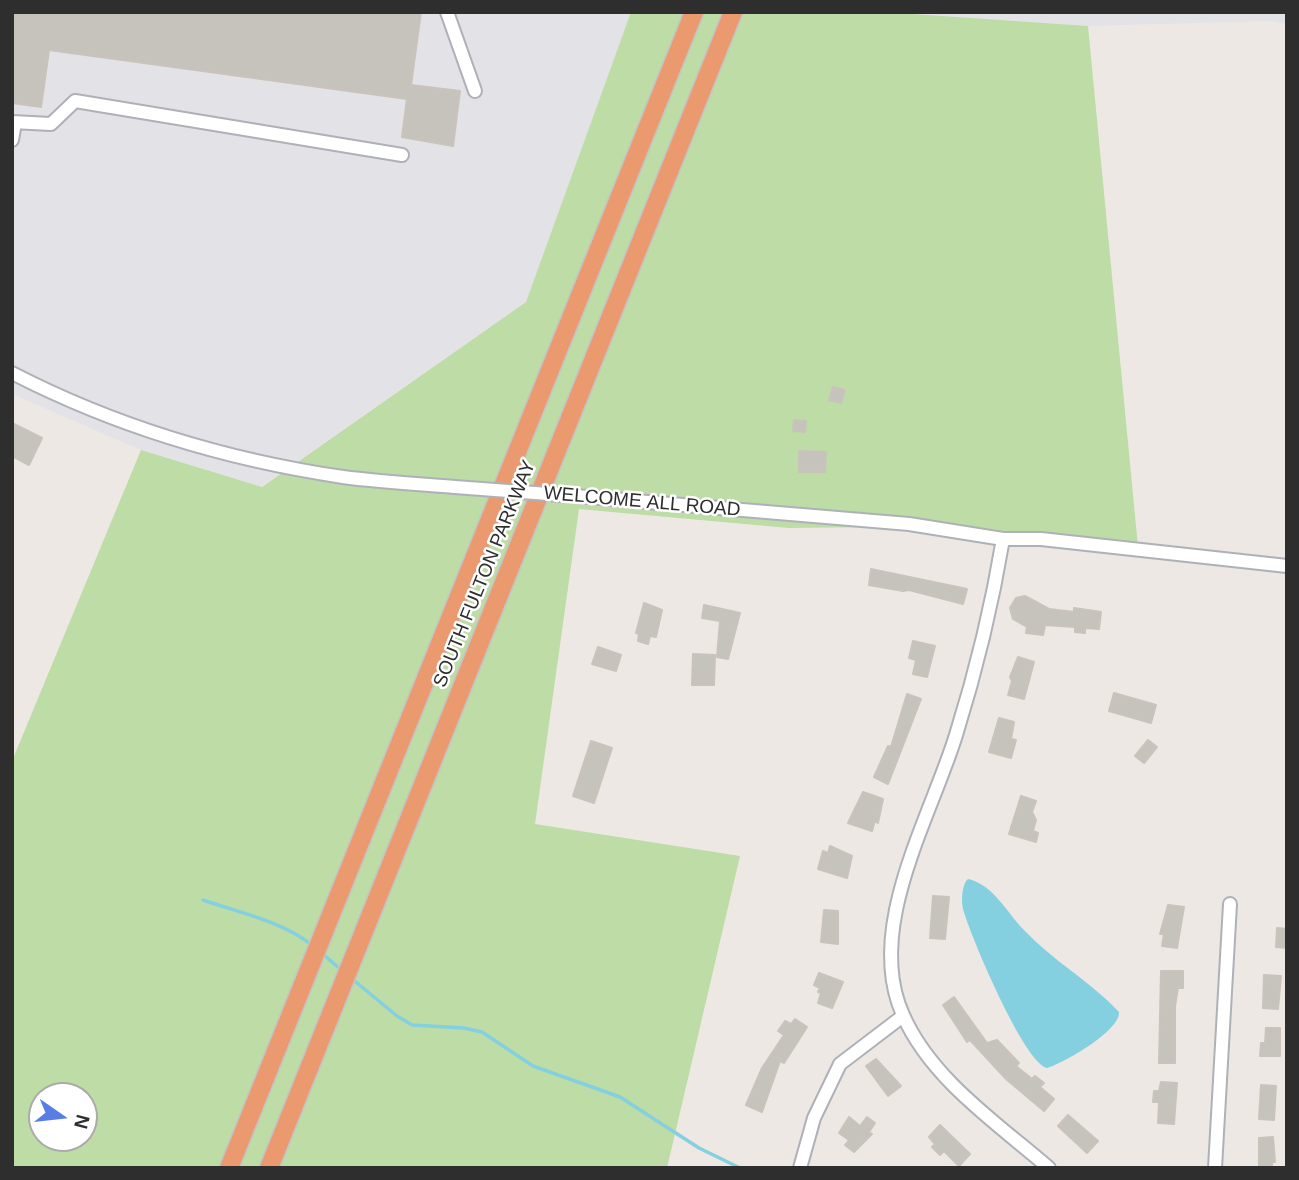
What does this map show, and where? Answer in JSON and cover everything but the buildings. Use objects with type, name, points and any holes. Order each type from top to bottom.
[{"type":"highway","name":"SOUTH FULTON PARKWAY","points":[[252,1115],[694,12]]},
{"type":"highway","name":"SOUTH FULTON PARKWAY","points":[[272,1162],[733,12]]},
{"type":"highway","points":[[224,1168],[252,1115]]},
{"type":"highway","points":[[229,1168],[252,1115]]},
{"type":"street","points":[[447,12],[475,91]]},
{"type":"street","points":[[12,140],[14,122],[51,124],[75,101],[402,155]]},
{"type":"street","name":"WELCOME ALL ROAD","points":[[12,373],[117,421],[211,449],[342,477],[909,524],[1003,539],[1041,539],[1287,566]]},
{"type":"street","points":[[1003,539],[995,586],[959,726],[941,783],[899,892],[893,921],[891,958],[894,989],[903,1016],[921,1048],[944,1076],[1049,1168]]},
{"type":"street","points":[[1215,1168],[1230,904]]},
{"type":"street","points":[[800,1168],[814,1118],[840,1064],[903,1016]]},
{"type":"shaded area","points":[[12,12],[631,12],[526,302],[261,487],[141,450],[12,394]]},
{"type":"shaded area","points":[[884,12],[1287,12],[1287,24],[1267,21],[1088,26]]},
{"type":"green space","points":[[631,12],[884,12],[1088,26],[1138,547],[878,527],[789,528],[579,509],[535,824],[740,856],[667,1168],[12,1168],[12,761],[141,450],[262,487],[526,302]]},
{"type":"water","points":[[968,879],[993,893],[1035,941],[1119,1012],[1117,1020],[1101,1037],[1066,1060],[1047,1068],[1037,1061],[1025,1045],[999,996],[968,923],[962,897]]},
{"type":"waterway","points":[[203,900],[274,924],[313,946]]},
{"type":"waterway","points":[[322,953],[342,971]]},
{"type":"waterway","points":[[351,978],[412,1025],[464,1028],[482,1032],[533,1066],[620,1097],[699,1148],[740,1168]]}]
